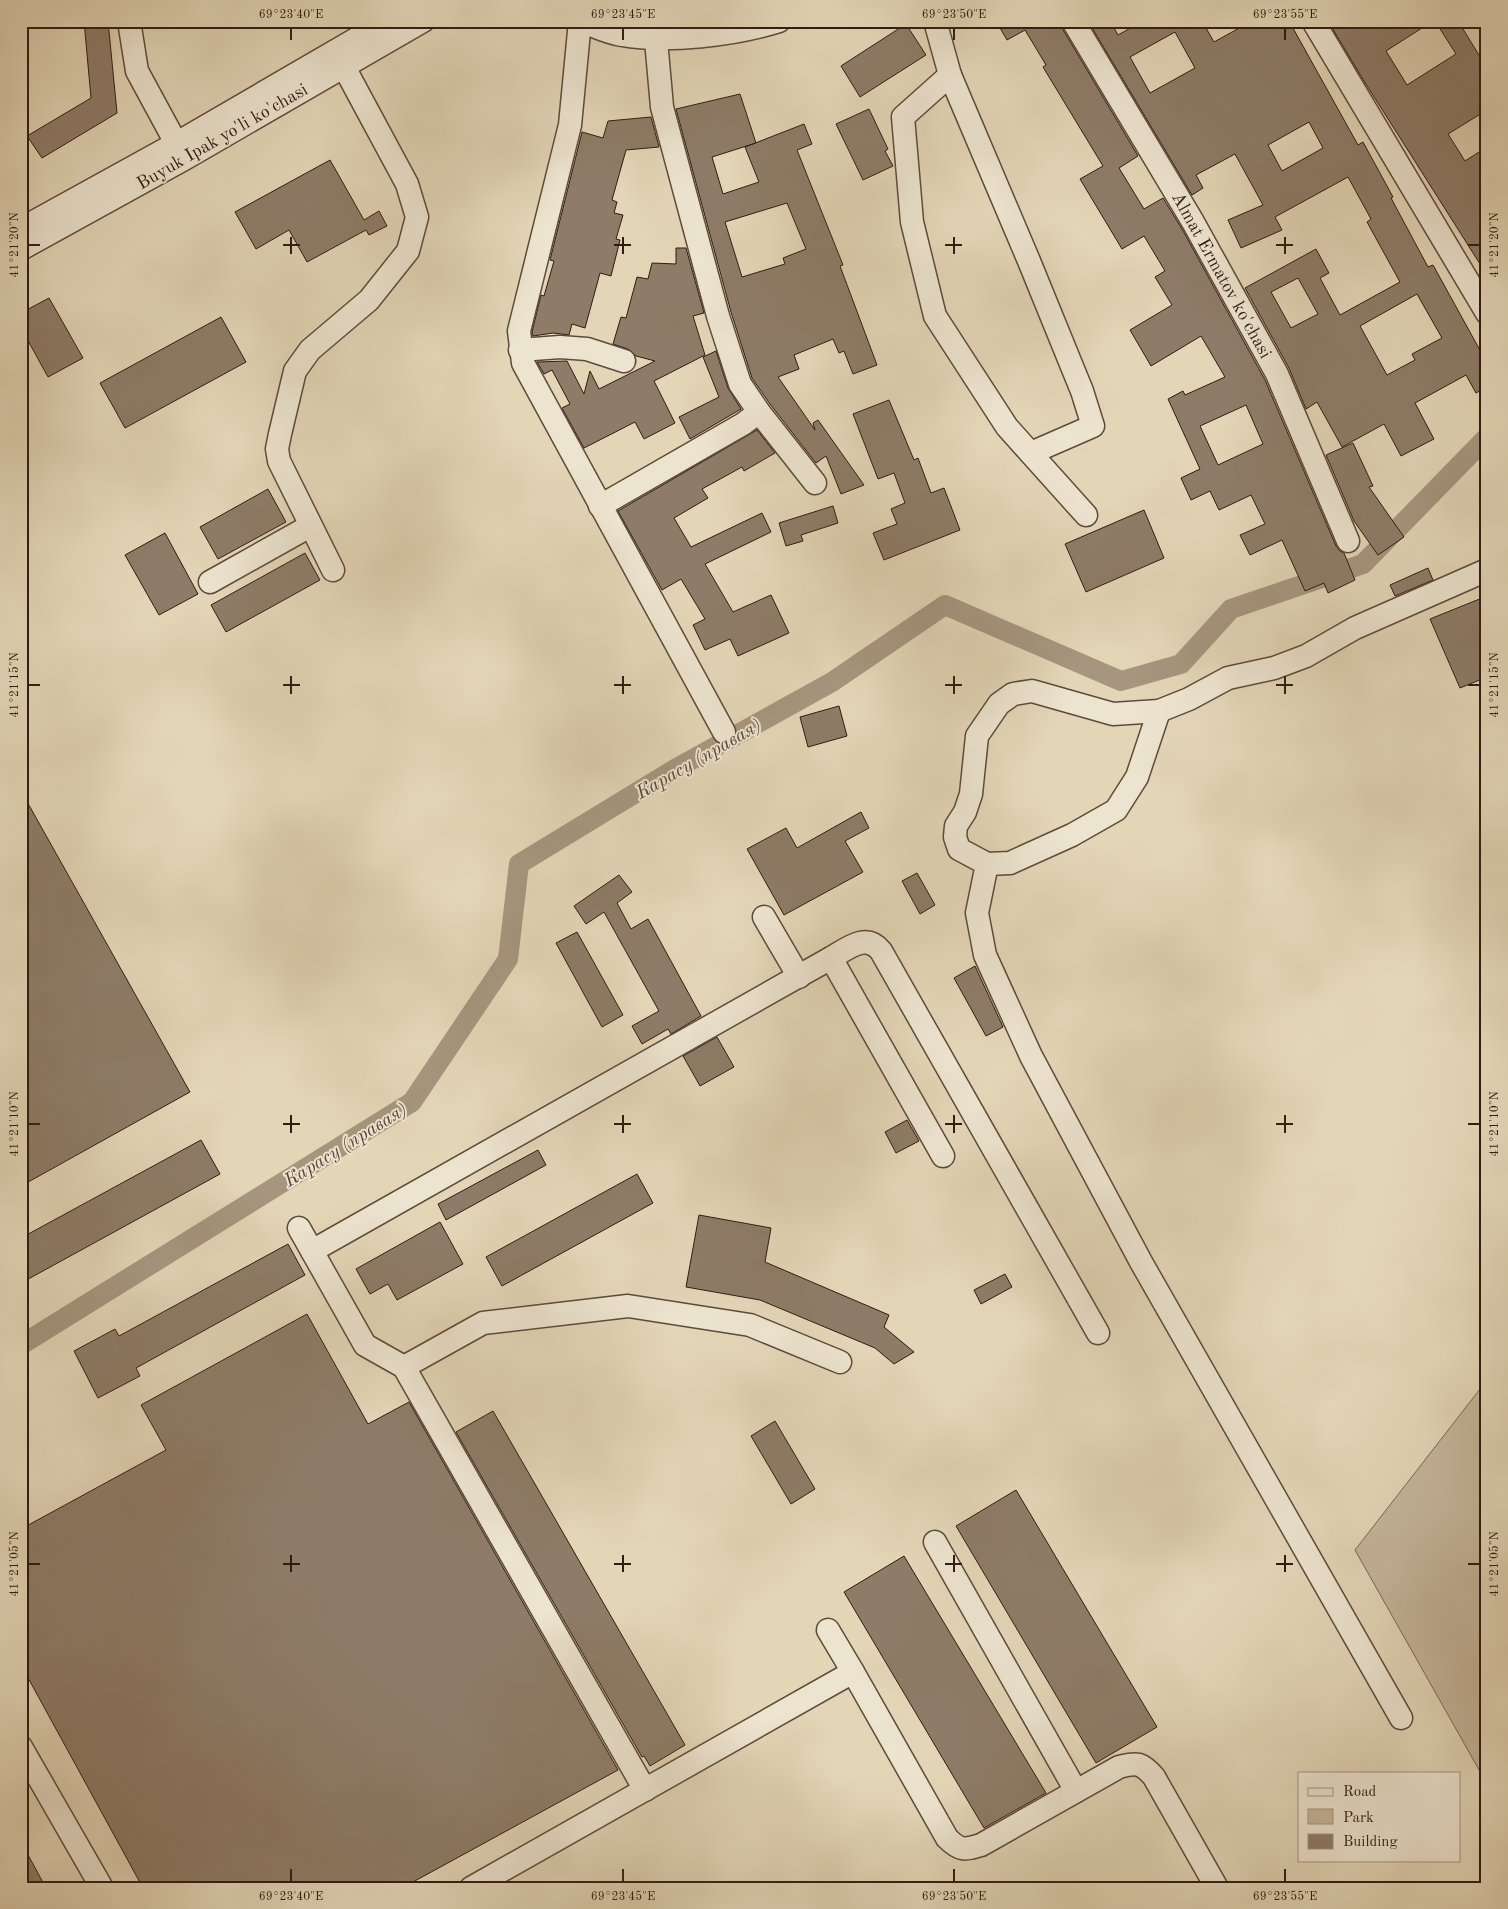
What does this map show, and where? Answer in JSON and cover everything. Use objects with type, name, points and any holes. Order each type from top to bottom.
[{"type":"street","points":[[128,21],[137,71],[181,151]]},
{"type":"street","name":"Buyuk Ipak yo'li ko'chasi","points":[[21,249],[387,21]]},
{"type":"street","name":"Buyuk Ipak yo'li ko'chasi","points":[[21,229],[181,151],[344,66],[422,21]]},
{"type":"street","points":[[724,732],[523,363],[518,331],[570,125],[580,21],[620,35],[656,40],[760,27],[779,21]]},
{"type":"street","points":[[935,21],[950,75],[1082,391],[1093,426],[1031,453]]},
{"type":"street","name":"Almat Ermatov ko'chasi","points":[[1073,21],[1193,222],[1277,374],[1348,541]]},
{"type":"street","points":[[1313,21],[1487,312]]},
{"type":"street","points":[[656,40],[662,107],[718,316],[740,384],[759,412],[815,482]]},
{"type":"street","points":[[333,570],[284,476],[277,449],[296,372],[310,350],[369,300],[408,251],[416,217],[408,184],[344,66]]},
{"type":"street","points":[[950,75],[903,117],[912,222],[935,316],[1007,427],[1086,515]]},
{"type":"street","points":[[520,350],[560,347],[587,349],[624,361]]},
{"type":"street","points":[[600,506],[743,424],[759,412]]},
{"type":"street","points":[[210,582],[310,526]]},
{"type":"street","points":[[1159,711],[1137,777],[1116,810],[1072,835],[1010,863],[987,864],[959,848],[955,837],[956,826],[965,812],[972,794],[977,736],[999,704],[1013,694],[1032,691],[1113,714],[1159,711],[1189,699],[1228,678],[1274,668],[1306,656],[1355,628],[1487,570]]},
{"type":"street","points":[[987,864],[977,913],[985,956],[1031,1056],[1141,1262],[1401,1718]]},
{"type":"street","points":[[764,916],[799,977]]},
{"type":"street","points":[[312,1251],[831,958],[857,944],[866,942],[875,944],[881,951],[1098,1333]]},
{"type":"street","points":[[831,958],[943,1156]]},
{"type":"street","points":[[299,1228],[365,1345],[404,1367],[645,1790]]},
{"type":"street","points":[[404,1367],[483,1323],[628,1306],[750,1325],[840,1362]]},
{"type":"street","points":[[935,1542],[1076,1791]]},
{"type":"street","points":[[828,1630],[947,1838],[956,1847],[966,1849],[982,1845],[1076,1791],[1120,1767],[1132,1763],[1144,1766],[1154,1777],[1217,1888]]},
{"type":"street","points":[[471,1888],[852,1672]]},
{"type":"street","points":[[21,1747],[102,1888]]},
{"type":"green space","points":[[1487,1380],[1487,1784],[1355,1550]]},
{"type":"building","points":[[84,21],[108,21],[117,113],[42,158],[27,136],[91,98]]},
{"type":"building","points":[[996,21],[1060,21],[1062,28],[1138,156],[1119,168],[1144,209],[1163,198],[1182,229],[1265,380],[1336,546],[1344,553],[1355,580],[1328,593],[1324,583],[1305,591],[1282,540],[1250,555],[1240,535],[1265,524],[1251,495],[1219,510],[1210,491],[1191,500],[1181,478],[1200,469],[1168,399],[1183,391],[1185,395],[1225,377],[1201,336],[1151,366],[1130,330],[1172,305],[1155,277],[1165,271],[1144,236],[1122,249],[1080,179],[1103,166],[1043,67],[1046,65],[1025,30],[1007,40]],"holes":[[[1246,405],[1263,444],[1218,465],[1200,426]]]},
{"type":"building","points":[[1088,21],[1110,21],[1118,35],[1143,21],[1202,21],[1214,42],[1252,21],[1289,21],[1358,145],[1363,142],[1428,267],[1433,265],[1487,363],[1487,387],[1476,393],[1466,375],[1415,403],[1434,439],[1401,456],[1384,424],[1342,447],[1317,402],[1306,409],[1289,368],[1245,288],[1316,249],[1329,273],[1320,278],[1340,315],[1400,282],[1367,222],[1371,219],[1348,177],[1275,217],[1282,230],[1241,248],[1228,220],[1263,205],[1235,154],[1196,175],[1203,188],[1192,195]],"holes":[[[1175,32],[1195,68],[1150,93],[1130,57]],[[1309,122],[1323,148],[1282,171],[1268,145]],[[1298,278],[1318,314],[1291,328],[1271,292]],[[1417,294],[1442,338],[1412,354],[1415,360],[1387,375],[1360,326]]]},
{"type":"building","points":[[1328,21],[1433,21],[1386,51],[1407,85],[1456,54],[1435,21],[1458,21],[1487,68],[1487,110],[1448,134],[1465,161],[1487,147],[1487,275],[1364,81]]},
{"type":"building","points":[[906,24],[926,55],[860,97],[841,66]]},
{"type":"building","points":[[740,94],[756,143],[804,124],[812,144],[797,150],[843,265],[840,266],[877,365],[853,374],[844,351],[839,353],[833,339],[794,355],[799,369],[778,377],[815,430],[813,423],[818,420],[864,485],[841,494],[826,456],[816,463],[752,378],[731,312],[676,109]],"holes":[[[752,144],[745,147],[759,182],[723,194],[712,157]],[[787,203],[806,249],[783,258],[785,264],[742,277],[725,222]]]},
{"type":"building","points":[[869,109],[888,149],[885,151],[893,166],[863,180],[836,124]]},
{"type":"building","points":[[651,117],[659,147],[626,150],[612,200],[617,202],[614,213],[623,215],[616,239],[620,240],[611,276],[600,273],[585,328],[572,324],[569,335],[553,333],[533,336],[532,332],[541,295],[544,296],[554,261],[550,260],[582,132],[603,138],[608,121]]},
{"type":"building","points":[[330,160],[364,220],[379,211],[387,226],[369,235],[366,230],[307,262],[289,230],[256,249],[235,212]]},
{"type":"building","points":[[676,248],[686,248],[704,313],[693,316],[705,355],[654,381],[675,423],[644,439],[635,422],[584,448],[562,408],[570,404],[552,370],[544,374],[537,362],[567,361],[584,394],[590,371],[599,389],[655,361],[636,356],[628,349],[613,344],[621,317],[626,318],[637,277],[648,279],[652,263],[676,264]]},
{"type":"building","points":[[49,298],[83,358],[48,377],[21,328],[21,313]]},
{"type":"building","points":[[221,317],[246,362],[125,428],[100,383]]},
{"type":"building","points":[[716,351],[728,388],[741,409],[690,439],[679,417],[719,397],[703,357]]},
{"type":"building","points":[[889,400],[914,460],[918,458],[931,493],[944,488],[960,530],[884,560],[873,533],[897,524],[891,509],[905,503],[894,473],[878,479],[853,414]]},
{"type":"building","points":[[757,430],[775,453],[744,471],[742,467],[702,489],[708,498],[674,518],[691,547],[762,513],[771,532],[705,564],[733,612],[771,595],[789,633],[738,656],[730,639],[705,650],[693,625],[705,619],[681,579],[662,590],[618,511]]},
{"type":"building","points":[[1353,443],[1373,486],[1369,487],[1404,537],[1378,555],[1354,521],[1326,455]]},
{"type":"building","points":[[268,489],[286,522],[218,559],[200,527]]},
{"type":"building","points":[[833,506],[838,523],[801,535],[803,541],[786,546],[779,523]]},
{"type":"building","points":[[1144,510],[1164,558],[1086,592],[1065,544]]},
{"type":"building","points":[[165,533],[198,594],[159,615],[125,555]]},
{"type":"building","points":[[305,553],[320,580],[226,632],[211,605]]},
{"type":"building","points":[[1428,568],[1433,580],[1395,596],[1390,585]]},
{"type":"building","points":[[1487,596],[1487,677],[1460,688],[1430,619]]},
{"type":"building","points":[[839,706],[847,736],[808,747],[800,717]]},
{"type":"building","points":[[21,791],[190,1092],[21,1186]]},
{"type":"building","points":[[861,812],[869,828],[845,841],[863,872],[784,915],[747,849],[786,828],[797,848]]},
{"type":"building","points":[[917,873],[935,905],[920,914],[902,881]]},
{"type":"building","points":[[619,875],[632,892],[617,903],[631,929],[648,919],[701,1016],[671,1034],[668,1029],[642,1044],[632,1026],[659,1011],[604,912],[586,924],[574,906]]},
{"type":"building","points":[[577,932],[623,1015],[602,1027],[556,943]]},
{"type":"building","points":[[975,966],[1003,1027],[986,1036],[954,978]]},
{"type":"building","points":[[717,1037],[734,1067],[700,1086],[683,1056]]},
{"type":"building","points":[[907,1120],[919,1141],[896,1153],[885,1132]]},
{"type":"building","points":[[201,1140],[220,1174],[21,1283],[21,1238]]},
{"type":"building","points":[[538,1150],[546,1165],[446,1220],[438,1204]]},
{"type":"building","points":[[637,1174],[653,1203],[502,1286],[486,1257]]},
{"type":"building","points":[[699,1215],[771,1228],[765,1262],[889,1315],[884,1327],[914,1352],[894,1364],[875,1348],[760,1300],[686,1287]]},
{"type":"building","points":[[440,1222],[463,1264],[397,1300],[388,1284],[370,1294],[356,1269]]},
{"type":"building","points":[[288,1244],[305,1275],[136,1368],[140,1376],[98,1398],[74,1351],[115,1329],[119,1336]]},
{"type":"building","points":[[1005,1274],[1012,1287],[981,1304],[974,1290]]},
{"type":"building","points":[[307,1314],[368,1424],[409,1402],[618,1770],[402,1888],[143,1888],[21,1665],[21,1529],[166,1450],[141,1405]]},
{"type":"building","points":[[493,1411],[685,1745],[650,1766],[644,1756],[642,1757],[456,1432]]},
{"type":"building","points":[[775,1421],[815,1489],[791,1504],[751,1436]]},
{"type":"building","points":[[1016,1490],[1157,1727],[1096,1763],[956,1526]]},
{"type":"building","points":[[904,1556],[1046,1793],[984,1828],[844,1592]]},
{"type":"building","points":[[21,1842],[46,1888],[21,1888]]},
{"type":"waterway","name":"Карасу (правая)","points":[[21,1345],[412,1102],[508,959],[519,864],[675,769],[832,682],[945,605],[1121,681],[1181,664],[1231,609],[1363,564],[1487,437]]}]
